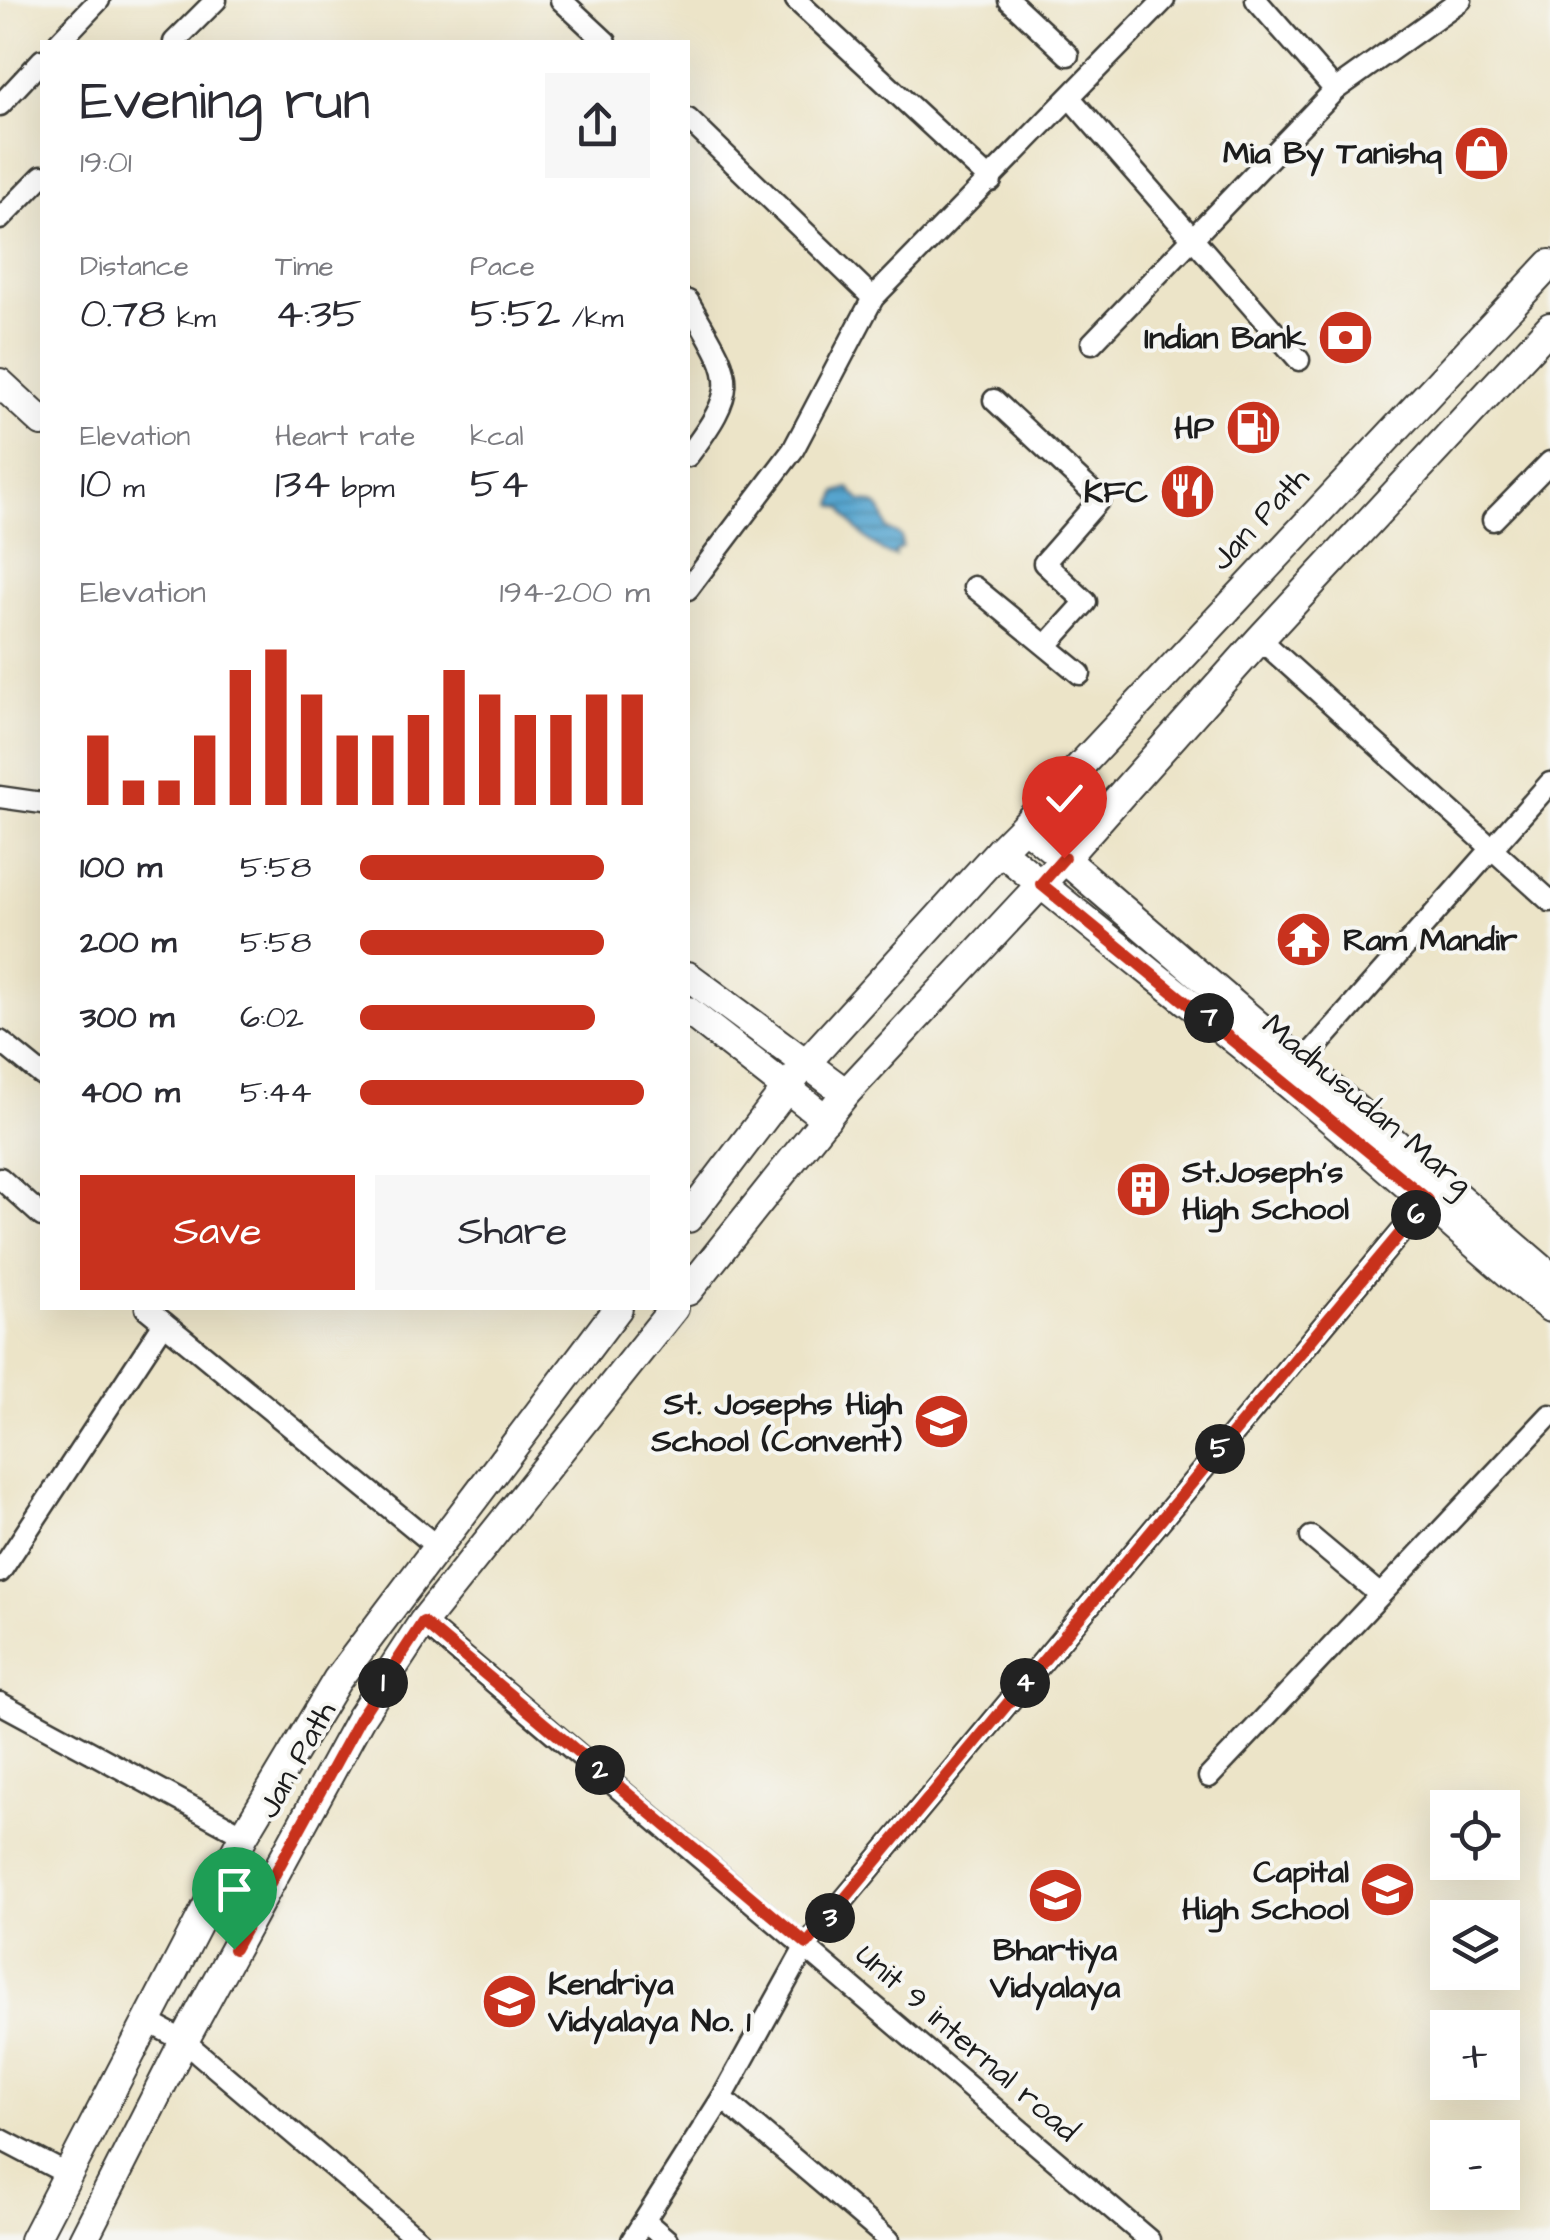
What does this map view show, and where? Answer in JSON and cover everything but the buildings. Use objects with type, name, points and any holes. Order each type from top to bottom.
[{"type":"main road","name":"Jan Path","points":[[1000,850],[1550,264]]},
{"type":"main road","points":[[690,1289],[846,1093],[1041,884],[1260,638],[1550,327]]},
{"type":"main road","points":[[0,383],[40,420]]},
{"type":"main road","name":"Madhusudan Marg","points":[[1024,826],[1550,1276]]},
{"type":"main road","name":"Madhusudan Marg","points":[[1000,850],[1428,1200],[1550,1308]]},
{"type":"main road","points":[[690,1215],[805,1064],[1000,850]]},
{"type":"main road","points":[[690,978],[846,1093]]},
{"type":"main road","points":[[690,1013],[826,1119]]},
{"type":"main road","name":"Jan Path","points":[[34,2240],[244,1836],[337,1680],[435,1545],[616,1310]]},
{"type":"main road","name":"Jan Path","points":[[83,2240],[184,2041],[360,1718],[423,1622],[672,1310]]},
{"type":"street","points":[[61,40],[99,0]]},
{"type":"street","points":[[176,40],[216,0]]},
{"type":"street","points":[[561,0],[604,40]]},
{"type":"street","points":[[796,0],[991,181]]},
{"type":"street","points":[[1009,0],[1068,55]]},
{"type":"street","points":[[690,586],[794,450],[873,298],[1164,0]]},
{"type":"street","points":[[1256,0],[1335,90]]},
{"type":"street","points":[[1092,343],[1335,90],[1461,0]]},
{"type":"street","points":[[0,105],[40,62]]},
{"type":"street","points":[[1070,98],[1194,234],[1300,360]]},
{"type":"street","points":[[691,130],[873,298]]},
{"type":"street","points":[[0,219],[40,178]]},
{"type":"street","points":[[690,304],[724,364],[728,388],[720,414],[690,453]]},
{"type":"street","points":[[994,400],[1100,499],[1044,562],[1086,602],[1047,645]]},
{"type":"street","points":[[1493,520],[1550,462]]},
{"type":"street","points":[[974,587],[1080,674]]},
{"type":"street","points":[[1260,638],[1550,900]]},
{"type":"street","points":[[1302,1063],[1488,848],[1550,783]]},
{"type":"street","points":[[0,798],[40,803]]},
{"type":"street","points":[[0,1040],[40,1073]]},
{"type":"street","points":[[0,1178],[40,1214]]},
{"type":"street","points":[[632,2240],[722,2098],[807,1944],[1428,1200]]},
{"type":"street","points":[[149,1310],[435,1545]]},
{"type":"street","points":[[0,1572],[7,1539],[164,1322]]},
{"type":"street","points":[[1208,1777],[1550,1416]]},
{"type":"street","points":[[1311,1538],[1379,1594]]},
{"type":"street","name":"Unit 9 internal road","points":[[423,1622],[807,1944],[1149,2240]]},
{"type":"street","points":[[0,1703],[244,1836]]},
{"type":"street","points":[[147,2020],[184,2041],[419,2240]]},
{"type":"street","points":[[722,2098],[889,2240]]},
{"type":"street","points":[[0,2140],[67,2174]]},
{"type":"street","points":[[645,2222],[666,2240]]},
{"type":"water","points":[[849,488],[861,501],[877,506],[887,529],[901,536],[902,547],[895,551],[895,556],[874,545],[843,509],[833,505],[837,492]]},
{"type":"place","name":"Mia By Tanishq","points":[[1481,153]]},
{"type":"place","name":"Indian Bank","points":[[1345,338]]},
{"type":"place","name":"HP","points":[[1253,428]]},
{"type":"place","name":"KFC","points":[[1187,492]]},
{"type":"place","name":"Ram Mandir","points":[[1304,940]]},
{"type":"place","name":"St.Joseph’s High School","points":[[1143,1190]]},
{"type":"place","name":"St. Josephs High School (Convent)","points":[[941,1422]]},
{"type":"place","name":"Capital High School","points":[[1388,1890]]},
{"type":"place","name":"Bhartiya Vidyalaya","points":[[1055,1896]]},
{"type":"place","name":"Kendriya Vidyalaya No. 1","points":[[509,2002]]},
{"type":"route","points":[[234,1949],[360,1718],[423,1622],[807,1944],[1428,1200],[1041,884],[1064,858]]}]
